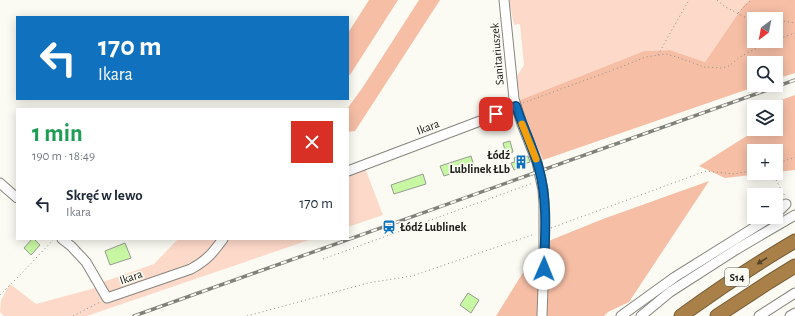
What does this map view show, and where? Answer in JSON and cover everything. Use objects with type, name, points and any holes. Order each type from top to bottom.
[{"type":"highway","name":"S14","points":[[681,316],[753,267],[795,241]]},
{"type":"highway","name":"S14","points":[[717,316],[795,266]]},
{"type":"street","name":"Sanitariuszek","points":[[504,0],[512,89],[516,106],[540,171],[544,195],[542,316]]},
{"type":"street","name":"Ikara","points":[[349,171],[516,106]]},
{"type":"street","points":[[0,183],[16,197]]},
{"type":"street","points":[[783,207],[786,204]]},
{"type":"street","points":[[641,316],[670,292],[737,249],[795,215]]},
{"type":"street","points":[[621,316],[675,277],[760,224]]},
{"type":"street","points":[[63,240],[86,262],[107,298]]},
{"type":"street","name":"Ikara","points":[[107,298],[191,269],[211,255],[222,240]]},
{"type":"street","points":[[759,316],[795,293]]},
{"type":"street","points":[[790,316],[795,312]]},
{"type":"path","points":[[658,55],[689,0]]},
{"type":"path","points":[[717,0],[724,6],[747,17]]},
{"type":"path","points":[[737,13],[751,0]]},
{"type":"path","points":[[783,21],[795,23]]},
{"type":"path","points":[[783,38],[795,33]]},
{"type":"path","points":[[516,106],[613,70],[646,56],[666,54],[704,67],[722,68],[729,66],[740,57],[757,48]]},
{"type":"path","points":[[783,161],[795,157]]},
{"type":"path","points":[[247,316],[368,284],[412,276],[706,171],[734,174],[747,171]]},
{"type":"path","points":[[776,180],[785,195],[786,204]]},
{"type":"path","points":[[322,259],[538,182]]},
{"type":"path","points":[[0,295],[53,240]]},
{"type":"path","points":[[73,316],[107,298]]},
{"type":"shaded area","points":[[369,0],[398,0],[350,75],[349,31]]},
{"type":"shaded area","points":[[419,0],[440,0],[355,131],[349,132],[349,108],[348,108]]},
{"type":"shaded area","points":[[509,0],[750,0],[744,5],[705,62],[670,50],[644,51],[520,100],[517,76],[524,65],[520,24],[514,25]]},
{"type":"shaded area","points":[[750,0],[795,0],[795,73],[783,77],[783,56],[747,56],[747,89],[543,160],[519,105],[520,100],[644,51],[670,50],[705,62],[744,5]]},
{"type":"shaded area","points":[[795,95],[795,170],[783,171],[783,144],[747,144],[747,176],[725,178],[699,166],[747,136],[783,136],[783,100],[781,100]]},
{"type":"shaded area","points":[[365,168],[383,215],[349,227],[349,175]]},
{"type":"shaded area","points":[[709,181],[629,302],[608,312],[604,316],[496,316],[532,258],[551,240],[603,219]]},
{"type":"shaded area","points":[[177,240],[309,240],[87,316],[4,316],[0,312],[1,300],[10,284],[36,304],[95,288],[103,282],[154,264]]},
{"type":"building","points":[[510,141],[513,152],[506,154],[503,143]]},
{"type":"building","points":[[471,156],[474,166],[444,176],[440,166]]},
{"type":"building","name":"Łódź Lublinek ŁLb","points":[[520,156],[521,158],[528,156],[530,162],[524,164],[525,166],[514,170],[511,163],[515,162],[514,158]]},
{"type":"building","points":[[423,174],[426,184],[394,194],[391,185]]},
{"type":"building","points":[[31,240],[35,240],[40,245],[31,255],[24,248]]},
{"type":"building","points":[[125,243],[131,258],[110,265],[105,251]]},
{"type":"building","points":[[468,293],[479,300],[471,313],[460,305]]},
{"type":"railway","points":[[349,239],[795,80]]},
{"type":"railway","points":[[134,316],[347,240]]},
{"type":"slow traffic","points":[[522,124],[536,159]]},
{"type":"place","name":"Łódź Lublinek ŁLb","points":[[521,162]]},
{"type":"place","name":"Łódź Lublinek","points":[[389,227]]},
{"type":"route","points":[[496,114],[516,106],[539,168],[544,201],[544,269]]}]
